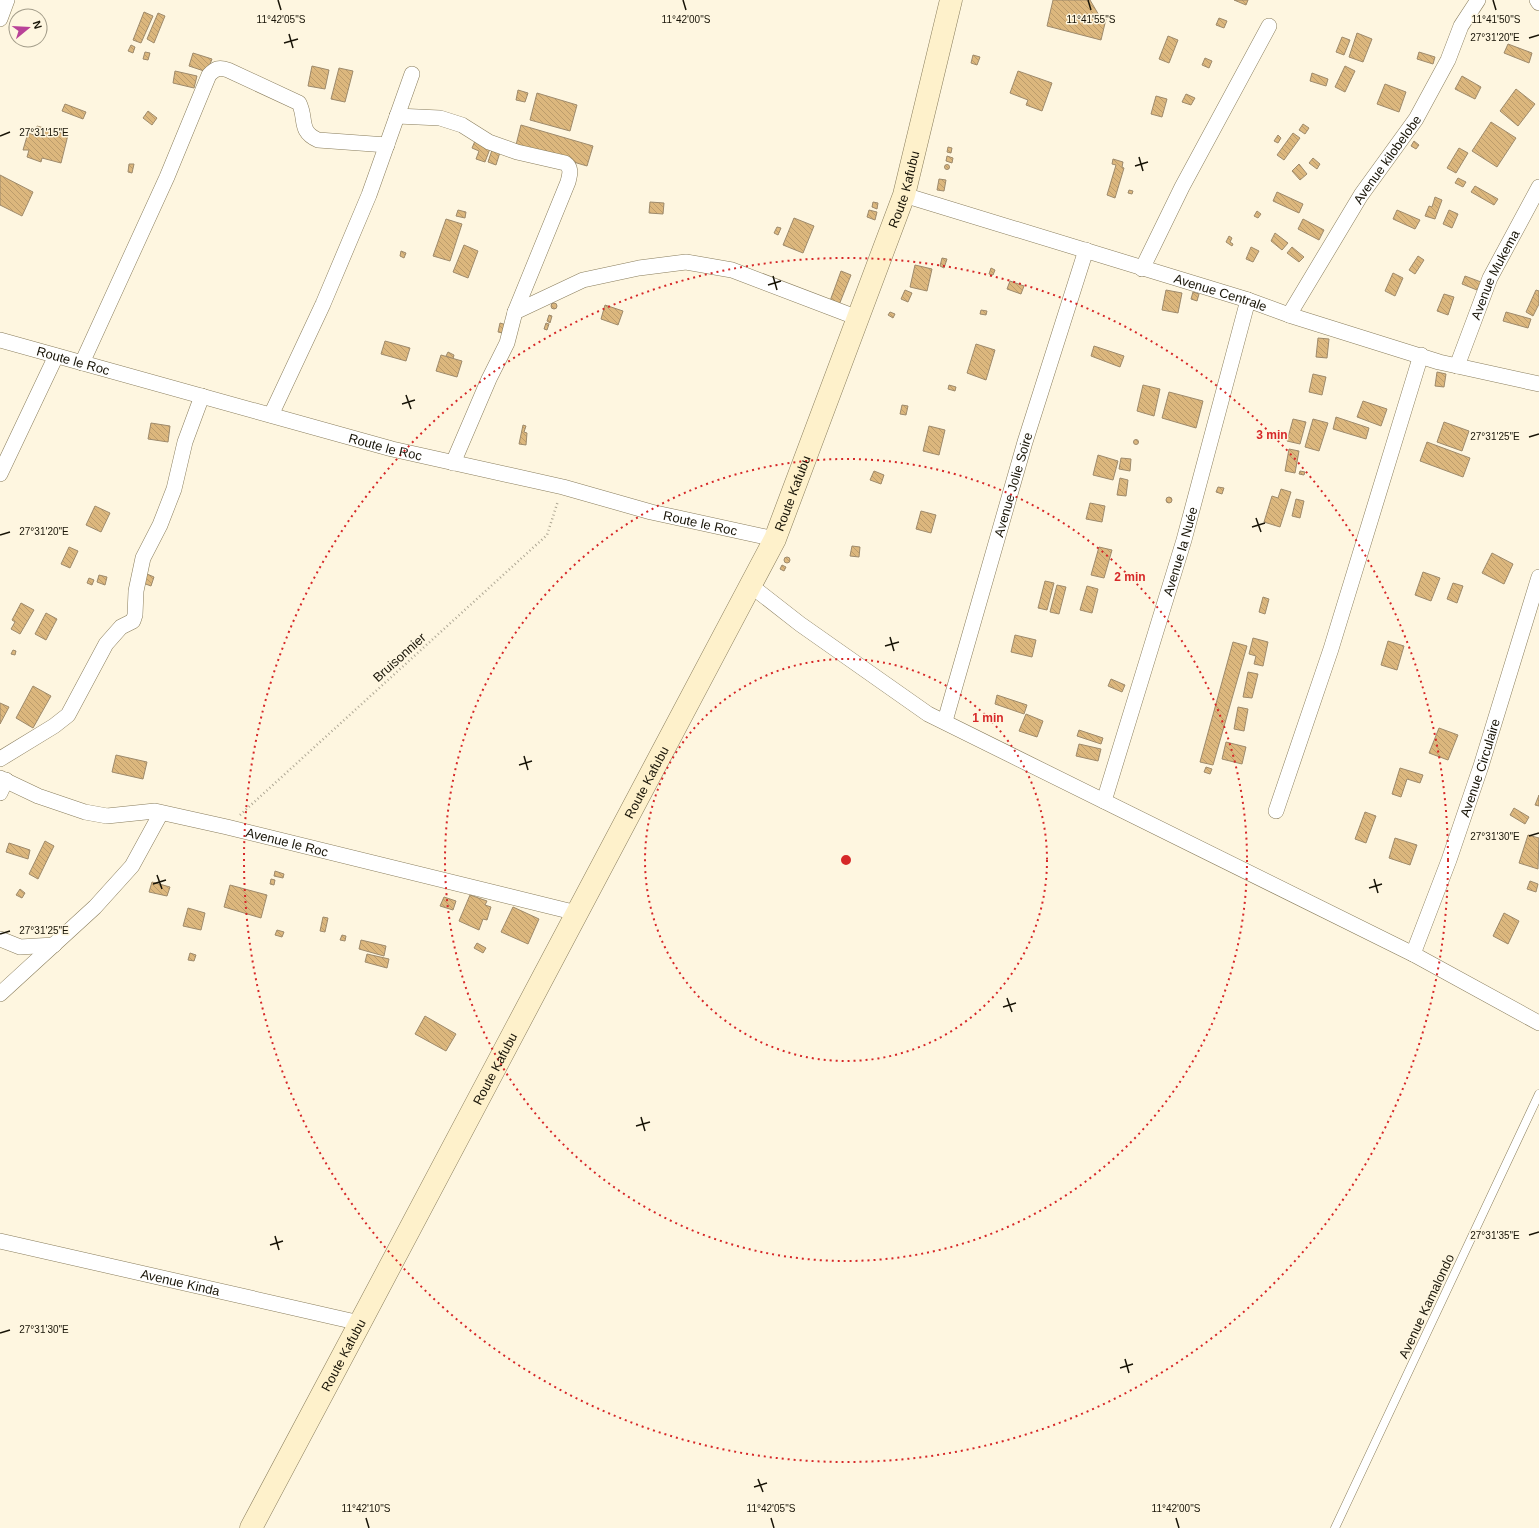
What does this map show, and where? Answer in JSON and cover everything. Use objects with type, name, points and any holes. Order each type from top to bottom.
[{"type":"main road","name":"Route Kafubu","points":[[250,1528],[360,1324],[775,539],[904,195],[951,0]]},
{"type":"street","points":[[0,19],[7,0]]},
{"type":"street","name":"Avenue kilobelobe","points":[[1289,315],[1361,195],[1416,118],[1448,60],[1461,26],[1478,0]]},
{"type":"street","points":[[1142,269],[1182,187],[1269,26]]},
{"type":"street","points":[[82,363],[167,178],[209,74],[215,69],[220,67],[228,70],[299,102],[306,131],[310,137],[318,140],[387,145]]},
{"type":"street","points":[[271,415],[329,289],[369,195],[412,74]]},
{"type":"street","points":[[397,116],[440,118],[462,126],[489,142],[564,163],[568,165],[571,171],[568,182],[515,312],[507,343],[489,379],[454,463]]},
{"type":"street","name":"Avenue Mukema","points":[[1457,366],[1490,278],[1539,187]]},
{"type":"street","name":"Avenue Centrale","points":[[904,195],[1086,250],[1142,269],[1248,300],[1289,315],[1457,366],[1539,384]]},
{"type":"street","name":"Avenue Jolie Soire","points":[[945,721],[1026,442],[1086,250]]},
{"type":"street","points":[[515,312],[583,280],[639,268],[686,262],[732,270],[858,318]]},
{"type":"street","name":"Avenue la Nuée","points":[[1104,801],[1184,540],[1248,300]]},
{"type":"street","name":"Route le Roc","points":[[0,340],[392,449],[563,487],[651,512],[775,539]]},
{"type":"street","points":[[1276,811],[1331,649],[1421,355]]},
{"type":"street","points":[[0,474],[56,356]]},
{"type":"street","points":[[0,759],[54,726],[68,715],[106,644],[115,632],[133,621],[135,615],[136,591],[143,558],[160,525],[171,496],[185,442],[202,396]]},
{"type":"street","name":"Avenue Circulaire","points":[[1413,954],[1449,860],[1479,773],[1539,577]]},
{"type":"street","points":[[750,585],[800,624],[928,714],[945,721],[1413,954],[1539,1023]]},
{"type":"street","name":"Avenue le Roc","points":[[2,784],[85,812],[106,816],[154,812],[160,813],[227,827],[577,913]]},
{"type":"street","points":[[0,994],[95,907],[132,866],[160,813]]},
{"type":"street","points":[[0,941],[20,947],[54,945]]},
{"type":"street","name":"Avenue Kinda","points":[[0,1241],[360,1324]]},
{"type":"lane","name":"Avenue Kamalondo","points":[[1335,1528],[1539,1094]]},
{"type":"path","name":"Bruisonnier","points":[[227,827],[547,535],[563,487]]},
{"type":"building","points":[[1053,0],[1090,0],[1100,17],[1106,19],[1101,40],[1047,26]]},
{"type":"building","points":[[1234,0],[1248,0],[1246,5]]},
{"type":"building","points":[[144,12],[153,16],[141,43],[133,40]]},
{"type":"building","points":[[158,13],[165,16],[154,43],[147,39]]},
{"type":"building","points":[[1219,18],[1227,21],[1224,28],[1216,25]]},
{"type":"building","points":[[1357,33],[1372,39],[1363,62],[1349,57]]},
{"type":"building","points":[[1168,36],[1178,40],[1169,63],[1159,59]]},
{"type":"building","points":[[1342,37],[1350,40],[1344,55],[1336,52]]},
{"type":"building","points":[[1508,44],[1532,53],[1529,63],[1504,53]]},
{"type":"building","points":[[131,45],[135,47],[133,53],[128,51]]},
{"type":"building","points":[[145,52],[150,53],[148,60],[143,59]]},
{"type":"building","points":[[1419,52],[1435,57],[1433,64],[1417,59]]},
{"type":"building","points":[[193,53],[212,59],[207,72],[189,66]]},
{"type":"building","points":[[973,55],[980,57],[977,65],[971,63]]},
{"type":"building","points":[[1205,58],[1212,61],[1209,68],[1202,65]]},
{"type":"building","points":[[312,66],[329,70],[325,89],[308,86]]},
{"type":"building","points":[[1345,66],[1355,71],[1345,92],[1335,87]]},
{"type":"building","points":[[339,68],[353,71],[345,102],[331,99]]},
{"type":"building","points":[[175,71],[197,76],[194,88],[173,83]]},
{"type":"building","points":[[1018,71],[1052,83],[1042,111],[1026,105],[1028,100],[1010,93]]},
{"type":"building","points":[[1312,73],[1328,79],[1326,86],[1310,81]]},
{"type":"building","points":[[1462,76],[1481,87],[1475,99],[1455,89]]},
{"type":"building","points":[[1385,84],[1406,92],[1399,112],[1377,104]]},
{"type":"building","points":[[1516,89],[1535,104],[1518,126],[1500,111]]},
{"type":"building","points":[[518,90],[528,93],[525,102],[516,100]]},
{"type":"building","points":[[537,93],[577,105],[570,131],[530,120]]},
{"type":"building","points":[[1186,94],[1195,98],[1191,105],[1182,102]]},
{"type":"building","points":[[1156,96],[1167,99],[1162,117],[1151,114]]},
{"type":"building","points":[[65,104],[86,112],[83,119],[62,111]]},
{"type":"building","points":[[148,111],[157,118],[152,125],[143,118]]},
{"type":"building","points":[[1491,122],[1516,138],[1497,167],[1472,151]]},
{"type":"building","points":[[1303,124],[1309,128],[1305,134],[1299,130]]},
{"type":"building","points":[[521,125],[593,146],[587,166],[516,145]]},
{"type":"building","points":[[37,126],[68,135],[61,163],[42,158],[41,162],[27,157],[29,150],[23,150],[28,133],[34,135]]},
{"type":"building","points":[[1293,133],[1300,138],[1284,160],[1277,155]]},
{"type":"building","points":[[1278,135],[1281,138],[1278,143],[1274,141]]},
{"type":"building","points":[[475,141],[491,146],[485,162],[476,159],[479,151],[472,148]]},
{"type":"building","points":[[1414,141],[1419,145],[1416,149],[1411,146]]},
{"type":"building","points":[[493,147],[501,149],[496,165],[488,162]]},
{"type":"building","points":[[948,147],[952,148],[951,153],[947,152]]},
{"type":"building","points":[[1459,148],[1468,153],[1456,173],[1447,168]]},
{"type":"building","points":[[947,156],[953,158],[952,163],[946,161]]},
{"type":"building","points":[[1313,158],[1320,164],[1317,169],[1309,163]]},
{"type":"building","points":[[1113,159],[1123,162],[1122,167],[1124,168],[1115,198],[1107,195],[1116,165],[1112,164]]},
{"type":"building","points":[[129,164],[134,164],[132,173],[128,172]]},
{"type":"building","points":[[947,164],[950,167],[947,170],[944,167]]},
{"type":"building","points":[[1299,164],[1307,174],[1300,180],[1292,171]]},
{"type":"building","points":[[0,175],[33,192],[22,216],[0,205]]},
{"type":"building","points":[[1458,178],[1466,182],[1463,187],[1455,183]]},
{"type":"building","points":[[939,179],[946,180],[944,191],[937,190]]},
{"type":"building","points":[[1475,186],[1498,199],[1494,205],[1471,192]]},
{"type":"building","points":[[1129,190],[1133,191],[1132,194],[1128,193]]},
{"type":"building","points":[[1277,192],[1303,204],[1299,213],[1273,201]]},
{"type":"building","points":[[1435,197],[1442,200],[1435,219],[1425,216],[1429,206],[1432,207]]},
{"type":"building","points":[[650,202],[664,203],[663,214],[649,213]]},
{"type":"building","points":[[873,202],[878,203],[877,209],[872,207]]},
{"type":"building","points":[[458,210],[466,212],[465,218],[456,216]]},
{"type":"building","points":[[869,210],[877,212],[875,220],[867,217]]},
{"type":"building","points":[[1397,210],[1420,220],[1415,229],[1393,219]]},
{"type":"building","points":[[1449,210],[1458,214],[1452,228],[1443,224]]},
{"type":"building","points":[[1257,211],[1261,214],[1258,218],[1254,216]]},
{"type":"building","points":[[794,218],[814,226],[803,253],[783,245]]},
{"type":"building","points":[[446,219],[462,224],[450,261],[433,256]]},
{"type":"building","points":[[1303,219],[1324,230],[1319,240],[1298,229]]},
{"type":"building","points":[[777,227],[781,228],[778,235],[774,233]]},
{"type":"building","points":[[1275,233],[1288,243],[1282,250],[1271,241]]},
{"type":"building","points":[[1229,236],[1232,238],[1230,242],[1233,244],[1232,246],[1226,242]]},
{"type":"building","points":[[464,245],[478,251],[468,278],[453,272]]},
{"type":"building","points":[[1251,247],[1259,251],[1253,262],[1246,259]]},
{"type":"building","points":[[1292,247],[1304,257],[1299,262],[1287,253]]},
{"type":"building","points":[[401,251],[406,253],[404,258],[400,256]]},
{"type":"building","points":[[1418,256],[1424,260],[1415,274],[1409,270]]},
{"type":"building","points":[[942,258],[947,259],[944,268],[940,266]]},
{"type":"building","points":[[915,265],[932,269],[927,291],[910,287]]},
{"type":"building","points":[[991,268],[995,270],[993,275],[989,274]]},
{"type":"building","points":[[841,271],[851,275],[839,305],[830,301]]},
{"type":"building","points":[[1393,273],[1403,278],[1395,296],[1385,291]]},
{"type":"building","points":[[1465,276],[1481,282],[1477,290],[1462,284]]},
{"type":"building","points":[[1010,281],[1024,286],[1021,294],[1007,289]]},
{"type":"building","points":[[905,290],[912,293],[908,302],[901,299]]},
{"type":"building","points":[[1166,290],[1182,293],[1178,313],[1162,310]]},
{"type":"building","points":[[1536,290],[1539,291],[1539,304],[1533,316],[1526,312]]},
{"type":"building","points":[[1193,292],[1199,294],[1197,301],[1191,299]]},
{"type":"building","points":[[1444,294],[1454,297],[1448,315],[1437,311]]},
{"type":"building","points":[[554,303],[557,306],[554,309],[551,306]]},
{"type":"building","points":[[605,305],[623,311],[618,325],[601,319]]},
{"type":"building","points":[[981,310],[987,311],[986,315],[980,314]]},
{"type":"building","points":[[890,312],[895,314],[893,318],[888,315]]},
{"type":"building","points":[[1506,312],[1531,319],[1528,328],[1503,321]]},
{"type":"building","points":[[549,315],[552,316],[550,323],[547,321]]},
{"type":"building","points":[[500,323],[510,326],[507,334],[498,332]]},
{"type":"building","points":[[546,323],[549,324],[547,330],[544,329]]},
{"type":"building","points":[[1318,338],[1329,339],[1327,358],[1316,357]]},
{"type":"building","points":[[385,341],[410,348],[406,361],[381,354]]},
{"type":"building","points":[[976,344],[995,350],[986,380],[967,373]]},
{"type":"building","points":[[1094,346],[1124,356],[1120,367],[1091,356]]},
{"type":"building","points":[[448,352],[454,355],[453,359],[446,356]]},
{"type":"building","points":[[441,355],[462,361],[457,377],[436,371]]},
{"type":"building","points":[[1437,372],[1446,374],[1444,387],[1435,386]]},
{"type":"building","points":[[1313,374],[1326,377],[1322,395],[1309,392]]},
{"type":"building","points":[[949,385],[956,387],[955,391],[948,389]]},
{"type":"building","points":[[1143,385],[1160,389],[1154,416],[1137,411]]},
{"type":"building","points":[[1169,392],[1203,401],[1196,428],[1162,418]]},
{"type":"building","points":[[1363,401],[1387,409],[1381,426],[1357,417]]},
{"type":"building","points":[[902,405],[908,406],[906,415],[900,414]]},
{"type":"building","points":[[1336,417],[1369,428],[1366,439],[1333,429]]},
{"type":"building","points":[[1293,419],[1306,422],[1300,444],[1287,441]]},
{"type":"building","points":[[1313,419],[1328,423],[1319,451],[1305,447]]},
{"type":"building","points":[[1444,422],[1469,431],[1462,451],[1437,442]]},
{"type":"building","points":[[151,423],[170,426],[168,442],[148,439]]},
{"type":"building","points":[[523,425],[526,426],[524,432],[527,433],[526,445],[519,444]]},
{"type":"building","points":[[929,426],[945,430],[939,455],[923,451]]},
{"type":"building","points":[[1134,440],[1138,440],[1138,444],[1134,444]]},
{"type":"building","points":[[1427,442],[1470,458],[1463,477],[1420,461]]},
{"type":"building","points":[[1289,449],[1299,451],[1295,473],[1285,471]]},
{"type":"building","points":[[1098,455],[1118,461],[1113,480],[1093,475]]},
{"type":"building","points":[[1121,458],[1131,459],[1130,471],[1119,469]]},
{"type":"building","points":[[874,471],[884,475],[881,484],[870,480]]},
{"type":"building","points":[[1300,471],[1305,472],[1304,475],[1299,474]]},
{"type":"building","points":[[1120,478],[1128,480],[1126,496],[1117,495]]},
{"type":"building","points":[[1218,487],[1224,488],[1222,494],[1216,492]]},
{"type":"building","points":[[1281,489],[1291,492],[1280,527],[1264,522],[1272,496],[1278,498]]},
{"type":"building","points":[[1169,497],[1172,500],[1169,503],[1166,500]]},
{"type":"building","points":[[1296,499],[1304,501],[1300,518],[1292,516]]},
{"type":"building","points":[[1090,503],[1105,506],[1102,522],[1086,519]]},
{"type":"building","points":[[95,506],[110,513],[101,532],[86,525]]},
{"type":"building","points":[[921,511],[936,515],[931,533],[916,529]]},
{"type":"building","points":[[852,546],[860,547],[859,557],[850,556]]},
{"type":"building","points":[[69,547],[78,551],[70,568],[61,564]]},
{"type":"building","points":[[1099,547],[1112,550],[1104,578],[1091,575]]},
{"type":"building","points":[[1492,553],[1513,564],[1504,584],[1482,573]]},
{"type":"building","points":[[787,557],[790,560],[787,563],[784,560]]},
{"type":"building","points":[[782,565],[786,567],[784,571],[780,569]]},
{"type":"building","points":[[1423,572],[1440,578],[1431,601],[1415,595]]},
{"type":"building","points":[[147,574],[154,577],[151,586],[143,583]]},
{"type":"building","points":[[99,575],[107,577],[105,585],[97,582]]},
{"type":"building","points":[[89,578],[94,580],[92,585],[87,583]]},
{"type":"building","points":[[1045,581],[1054,583],[1047,610],[1038,608]]},
{"type":"building","points":[[1453,583],[1463,586],[1457,603],[1447,599]]},
{"type":"building","points":[[1057,585],[1066,587],[1059,614],[1050,612]]},
{"type":"building","points":[[1087,586],[1098,589],[1092,613],[1080,610]]},
{"type":"building","points":[[1263,597],[1269,599],[1265,614],[1259,612]]},
{"type":"building","points":[[21,603],[34,610],[20,634],[11,629],[15,622],[12,620]]},
{"type":"building","points":[[46,613],[57,619],[46,640],[35,634]]},
{"type":"building","points":[[1015,635],[1036,640],[1032,657],[1011,652]]},
{"type":"building","points":[[1253,638],[1268,642],[1263,666],[1254,664],[1256,656],[1249,654]]},
{"type":"building","points":[[1388,641],[1404,646],[1397,670],[1381,665]]},
{"type":"building","points":[[1233,642],[1247,646],[1213,765],[1200,762]]},
{"type":"building","points":[[13,650],[16,651],[15,655],[11,654]]},
{"type":"building","points":[[1248,672],[1258,674],[1252,698],[1243,697]]},
{"type":"building","points":[[1111,679],[1125,685],[1122,692],[1108,686]]},
{"type":"building","points":[[33,686],[51,696],[33,728],[16,718]]},
{"type":"building","points":[[997,695],[1027,705],[1024,714],[995,704]]},
{"type":"building","points":[[0,703],[9,707],[0,724]]},
{"type":"building","points":[[1238,707],[1248,709],[1244,731],[1234,729]]},
{"type":"building","points":[[1026,714],[1043,721],[1037,737],[1019,731]]},
{"type":"building","points":[[1439,728],[1458,735],[1448,760],[1429,753]]},
{"type":"building","points":[[1079,730],[1103,738],[1101,744],[1077,736]]},
{"type":"building","points":[[1226,742],[1246,747],[1242,764],[1222,759]]},
{"type":"building","points":[[1079,744],[1101,749],[1098,761],[1076,756]]},
{"type":"building","points":[[116,755],[147,762],[143,779],[112,772]]},
{"type":"building","points":[[1206,767],[1212,769],[1210,774],[1204,772]]},
{"type":"building","points":[[1400,768],[1423,775],[1420,783],[1407,779],[1401,797],[1392,794]]},
{"type":"building","points":[[1539,795],[1539,806],[1535,805]]},
{"type":"building","points":[[1514,808],[1529,817],[1525,824],[1510,815]]},
{"type":"building","points":[[1365,812],[1376,816],[1366,843],[1355,839]]},
{"type":"building","points":[[1528,835],[1539,838],[1538,869],[1519,863]]},
{"type":"building","points":[[1395,838],[1417,845],[1410,865],[1389,858]]},
{"type":"building","points":[[45,841],[54,846],[38,879],[29,874]]},
{"type":"building","points":[[9,843],[30,850],[28,859],[6,852]]},
{"type":"building","points":[[275,871],[284,874],[283,878],[274,876]]},
{"type":"building","points":[[271,879],[275,880],[274,885],[270,884]]},
{"type":"building","points":[[1530,881],[1538,884],[1536,892],[1527,889]]},
{"type":"building","points":[[152,882],[170,887],[167,896],[149,892]]},
{"type":"building","points":[[230,885],[267,895],[261,918],[224,907]]},
{"type":"building","points":[[20,889],[25,893],[22,898],[16,895]]},
{"type":"building","points":[[470,895],[487,901],[485,905],[491,907],[487,920],[483,919],[479,930],[459,921]]},
{"type":"building","points":[[444,897],[456,901],[453,910],[440,906]]},
{"type":"building","points":[[513,907],[539,919],[528,944],[501,932]]},
{"type":"building","points":[[188,908],[205,913],[201,930],[183,926]]},
{"type":"building","points":[[1504,913],[1519,921],[1508,944],[1493,936]]},
{"type":"building","points":[[323,917],[328,918],[325,932],[320,931]]},
{"type":"building","points":[[277,930],[284,932],[282,937],[275,935]]},
{"type":"building","points":[[342,935],[346,936],[345,941],[340,940]]},
{"type":"building","points":[[361,940],[386,946],[384,956],[359,949]]},
{"type":"building","points":[[477,943],[486,948],[483,953],[474,948]]},
{"type":"building","points":[[190,953],[196,955],[194,961],[188,960]]},
{"type":"building","points":[[367,954],[389,959],[387,968],[365,962]]},
{"type":"building","points":[[425,1016],[456,1034],[446,1051],[415,1034]]}]
